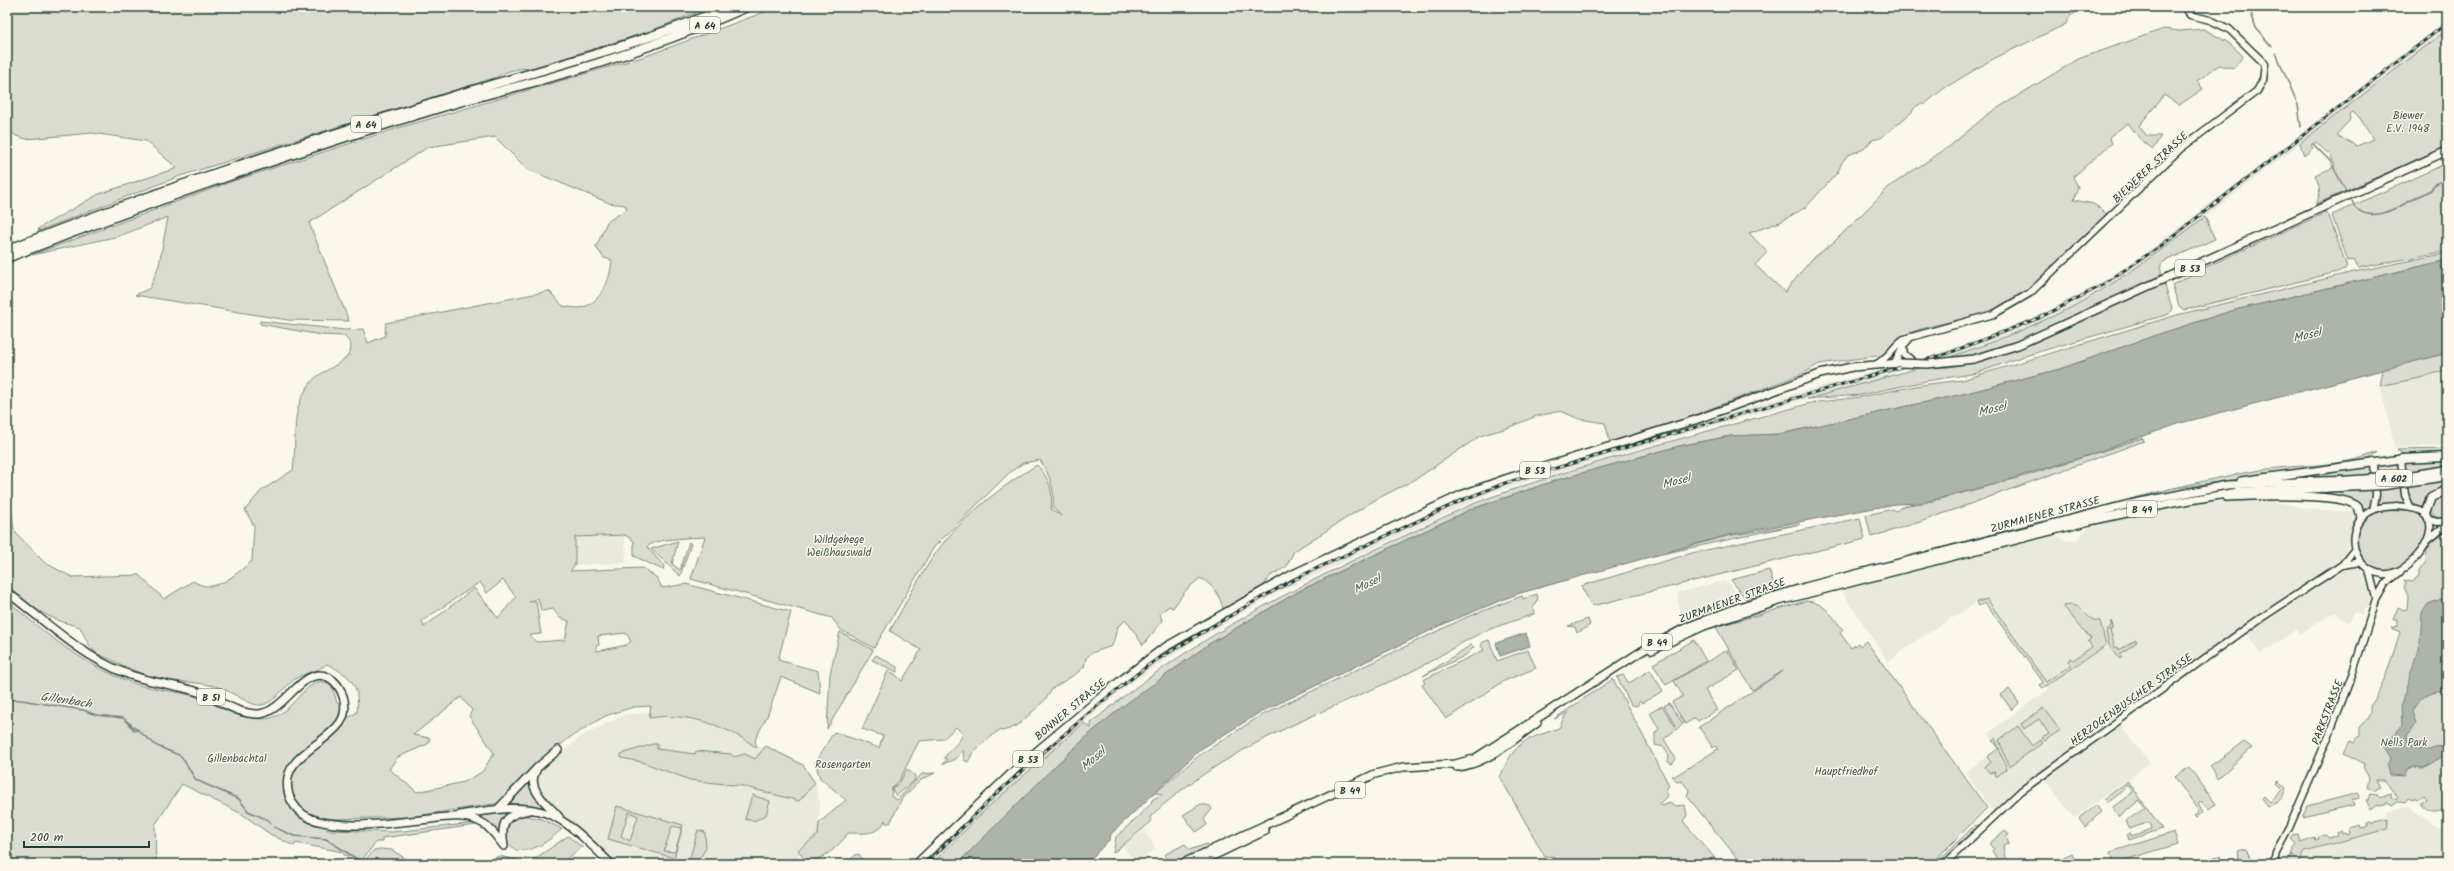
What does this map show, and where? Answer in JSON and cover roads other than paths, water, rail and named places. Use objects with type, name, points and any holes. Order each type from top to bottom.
[{"type":"highway","name":"A 64","points":[[7,250],[82,221],[258,158],[554,67],[692,22],[728,7]]},
{"type":"highway","name":"A 64","points":[[7,258],[123,213],[283,157],[450,105],[557,76],[661,41],[747,7]]},
{"type":"highway","points":[[2401,459],[2447,457]]},
{"type":"highway","name":"A 602","points":[[2238,492],[2340,484],[2403,477],[2447,470]]},
{"type":"highway","name":"A 602","points":[[2298,482],[2385,485],[2447,476]]},
{"type":"highway","points":[[2427,516],[2431,497],[2447,490]]},
{"type":"main road","name":"B 53","points":[[1876,365],[1928,364],[1974,360],[2018,345],[2447,152]]},
{"type":"main road","name":"BONNER STRASSE","points":[[916,864],[1013,772],[1083,711],[1156,653],[1291,575],[1461,496],[1505,479],[1696,420],[1820,374],[1876,365]]},
{"type":"main road","points":[[2227,485],[2249,479],[2401,459]]},
{"type":"main road","name":"A 602","points":[[2227,485],[2298,482]]},
{"type":"main road","name":"ZURMAIENER STRASSE","points":[[1238,841],[1376,774],[1403,767],[1455,764],[1474,759],[1605,673],[1672,634],[1742,606],[1811,585],[2073,518],[2227,485]]},
{"type":"main road","name":"A 602","points":[[2194,498],[2238,492]]},
{"type":"main road","points":[[2194,498],[2259,496],[2312,497],[2353,503],[2358,507],[2361,518]]},
{"type":"main road","name":"ZURMAIENER STRASSE","points":[[1238,841],[1356,786],[1380,778],[1401,772],[1470,766],[1480,762],[1619,669],[1654,649],[1728,618],[1812,593],[2064,528],[2194,498]]},
{"type":"main road","points":[[1811,585],[1812,593]]},
{"type":"main road","name":"B 51","points":[[7,592],[66,639],[103,663],[145,680],[198,692],[241,712],[260,714],[271,710],[283,702],[303,682],[314,676],[325,676],[335,682],[342,691],[344,711],[340,723],[305,751],[293,766],[288,787],[290,798],[296,807],[314,819],[338,824],[401,822],[499,808],[517,807],[535,809],[560,819],[572,827],[611,864]]},
{"type":"main road","points":[[499,808],[538,767],[558,750]]},
{"type":"main road","points":[[538,767],[534,774],[535,789],[560,819]]},
{"type":"main road","points":[[450,816],[469,818],[485,824],[504,846],[502,835],[504,822],[513,814],[535,809]]},
{"type":"main road","name":"B 49","points":[[1181,864],[1238,841]]},
{"type":"main road","name":"B 49","points":[[1196,864],[1238,841]]},
{"type":"street","name":"BIEWERER STRASSE","points":[[1912,337],[1994,314],[2030,293],[2180,149],[2257,91],[2263,80],[2265,64],[2229,29],[2219,23],[2187,10]]},
{"type":"street","points":[[1897,364],[1903,346],[1912,337]]},
{"type":"street","points":[[1876,365],[1888,358],[1899,343],[1912,337]]},
{"type":"street","points":[[1903,346],[1904,354],[1912,360]]},
{"type":"street","points":[[1892,352],[1897,364]]},
{"type":"street","points":[[2401,459],[2405,495],[2411,508]]},
{"type":"street","points":[[2373,510],[2376,496],[2374,462]]},
{"type":"street","points":[[2427,516],[2430,528],[2426,542],[2413,562],[2400,572],[2382,574],[2369,570],[2360,562],[2354,550],[2354,533],[2361,518],[2373,510],[2389,507],[2411,508],[2427,516],[2437,522],[2447,521]]},
{"type":"street","points":[[2426,542],[2447,525]]},
{"type":"street","name":"HERZOGENBUSCHER STRASSE","points":[[1944,864],[2021,791],[2267,614],[2342,565],[2354,550]]},
{"type":"street","name":"HERZOGENBUSCHER STRASSE","points":[[2342,565],[2360,562]]},
{"type":"street","name":"PARKSTRASSE","points":[[2369,570],[2374,585],[2376,600]]},
{"type":"street","name":"PARKSTRASSE","points":[[2274,863],[2282,849],[2285,837],[2350,679],[2376,600],[2385,584],[2400,572]]},
{"type":"water","name":"Mosel","points":[[2447,260],[2447,353],[2181,423],[2083,457],[1995,484],[1921,503],[1896,504],[1728,535],[1517,594],[1448,622],[1259,713],[1201,749],[1111,834],[1110,839],[1086,864],[957,864],[1053,768],[1094,730],[1123,706],[1209,644],[1301,590],[1469,510],[1557,480],[1679,446],[1731,436],[1780,434],[1963,394],[2060,369],[2156,335],[2231,311]]},
{"type":"water","points":[[2441,599],[2447,601],[2447,691],[2436,691],[2431,693],[2418,703],[2412,712],[2416,723],[2408,736],[2409,744],[2416,748],[2429,750],[2447,744],[2447,754],[2423,768],[2414,767],[2408,769],[2404,776],[2389,775],[2387,767],[2390,758],[2383,747],[2402,726],[2401,705],[2420,643],[2422,613],[2428,604]]},
{"type":"water","points":[[1526,633],[1530,646],[1500,656],[1496,643]]},
{"type":"waterway","points":[[2249,7],[2256,28],[2272,47]]},
{"type":"waterway","points":[[2276,53],[2298,105],[2301,127]]},
{"type":"waterway","points":[[2313,144],[2330,161],[2346,191]]},
{"type":"waterway","points":[[2352,201],[2359,210],[2367,214],[2378,214],[2401,206],[2431,190],[2434,185],[2447,178]]},
{"type":"waterway","points":[[2443,598],[2445,594]]},
{"type":"waterway","name":"Gillenbach","points":[[7,699],[83,710],[96,715],[123,718],[157,746],[181,756],[196,780],[239,799],[248,811],[268,820],[271,823]]},
{"type":"waterway","name":"Gillenbach","points":[[124,719],[135,731],[138,729]]},
{"type":"waterway","name":"Gillenbach","points":[[274,827],[294,836],[326,839],[365,864]]},
{"type":"railway","points":[[926,864],[997,793],[1104,700],[1150,664],[1250,604],[1303,575],[1465,499],[1505,483],[1949,353],[2039,318],[2099,287],[2162,245],[2447,23]]},
{"type":"park label","name":"Biewer E.V. 1948","points":[[2408,121]]},
{"type":"park label","name":"Wildgehege Weißhauswald","points":[[839,545]]},
{"type":"park label","name":"Nells Park","points":[[2404,742]]},
{"type":"park label","name":"Gillenbachtal","points":[[237,758]]},
{"type":"park label","name":"Rosengarten","points":[[843,764]]},
{"type":"park label","name":"Hauptfriedhof","points":[[1846,771]]}]
